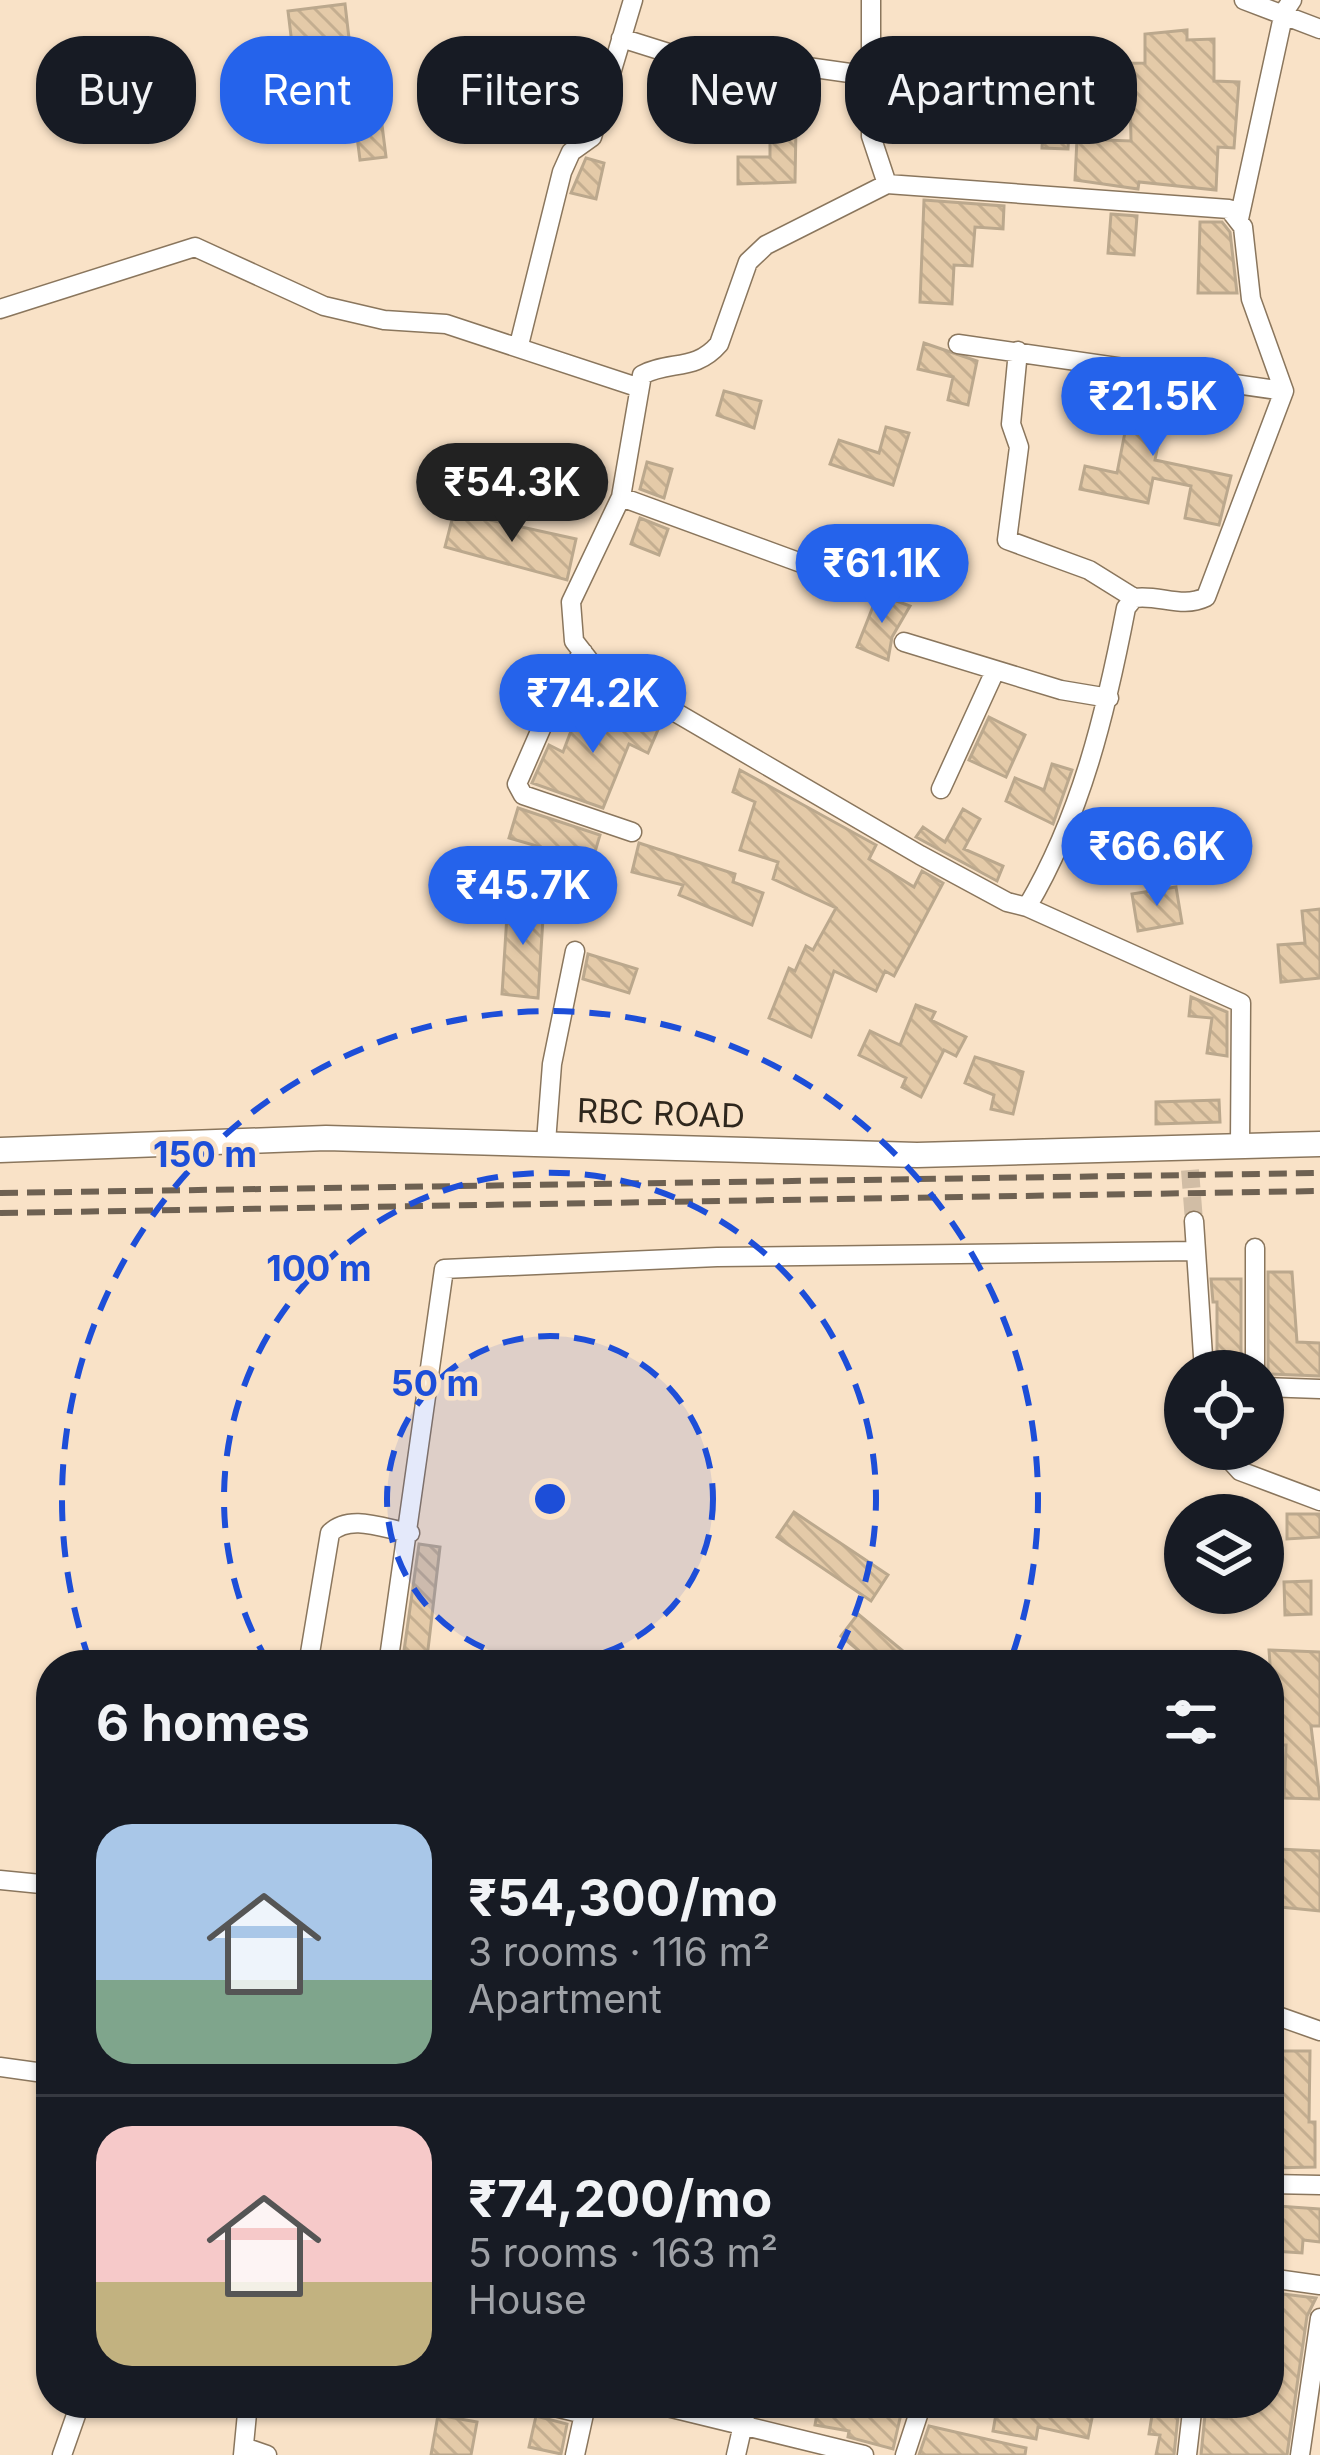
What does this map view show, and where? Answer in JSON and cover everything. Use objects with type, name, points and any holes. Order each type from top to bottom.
[{"type":"street","points":[[622,36],[633,0]]},
{"type":"street","points":[[871,0],[871,36]]},
{"type":"street","points":[[1244,0],[1288,6],[1320,28]]},
{"type":"street","points":[[1018,351],[1011,424],[1019,446],[1007,540],[1089,570],[1134,598],[1181,603],[1206,597],[1284,391],[1251,299],[1239,219],[1288,6]]},
{"type":"street","points":[[623,39],[675,55],[703,91],[722,101],[765,61],[845,72]]},
{"type":"street","points":[[519,345],[562,172],[571,152],[582,144]]},
{"type":"street","points":[[874,144],[887,184]]},
{"type":"street","points":[[1239,219],[1228,209],[1182,202],[887,184],[766,245],[748,262],[719,344],[710,355],[697,364],[653,369],[642,375],[621,496],[571,602],[574,641],[591,663],[755,763],[835,800],[1007,902],[1241,1003],[1240,1144]]},
{"type":"street","points":[[0,309],[195,247],[324,306],[384,320],[446,324],[637,387]]},
{"type":"street","points":[[958,344],[1284,391]]},
{"type":"street","points":[[621,496],[834,575]]},
{"type":"street","points":[[1027,907],[1060,852],[1109,698],[1126,608],[1134,598]]},
{"type":"street","points":[[904,643],[1109,698]]},
{"type":"street","points":[[583,652],[558,690],[517,784],[523,795],[632,832]]},
{"type":"street","points":[[940,789],[995,670]]},
{"type":"street","points":[[546,1142],[552,1064],[575,951]]},
{"type":"street","name":"RBC ROAD","points":[[0,1150],[326,1138],[1190,1158],[1240,1144],[1320,1144]]},
{"type":"street","points":[[1194,1221],[1203,1350]]},
{"type":"street","points":[[1255,1248],[1255,1350]]},
{"type":"street","points":[[390,1650],[444,1269],[717,1257],[1196,1251]]},
{"type":"street","points":[[1284,1388],[1320,1389]]},
{"type":"street","points":[[1239,1470],[1320,1501]]},
{"type":"street","points":[[311,1650],[331,1533],[339,1524],[354,1522],[410,1533]]},
{"type":"street","points":[[0,1880],[36,1884]]},
{"type":"street","points":[[1284,2018],[1320,2031]]},
{"type":"street","points":[[0,2067],[36,2072]]},
{"type":"street","points":[[1284,2185],[1320,2186]]},
{"type":"street","points":[[1284,2280],[1320,2285]]},
{"type":"street","points":[[1300,2455],[1320,2318]]},
{"type":"street","points":[[62,2455],[75,2418]]},
{"type":"street","points":[[246,2418],[243,2451],[267,2455]]},
{"type":"street","points":[[574,2455],[583,2418]]},
{"type":"street","points":[[716,2418],[864,2455]]},
{"type":"street","points":[[736,2455],[744,2418]]},
{"type":"street","points":[[904,2455],[917,2418]]},
{"type":"street","points":[[1187,2455],[1191,2418]]},
{"type":"building","points":[[345,4],[349,36],[291,36],[288,11]]},
{"type":"building","points":[[1187,30],[1187,40],[1214,39],[1214,81],[1239,82],[1234,148],[1218,147],[1216,190],[1139,182],[1138,189],[1075,180],[1077,144],[1137,144],[1137,63],[1145,63],[1145,34]]},
{"type":"building","points":[[358,144],[384,144],[386,157],[360,160]]},
{"type":"building","points":[[770,144],[796,144],[795,182],[738,184],[738,157],[770,157]]},
{"type":"building","points":[[1042,144],[1068,144],[1068,149],[1042,148]]},
{"type":"building","points":[[586,158],[604,163],[596,199],[571,193]]},
{"type":"building","points":[[924,200],[1004,206],[1003,229],[975,227],[972,266],[954,265],[952,304],[920,302]]},
{"type":"building","points":[[1111,214],[1137,216],[1134,255],[1108,253]]},
{"type":"building","points":[[1200,222],[1222,222],[1230,232],[1237,293],[1198,293]]},
{"type":"building","points":[[924,343],[977,361],[968,405],[948,400],[953,377],[918,369]]},
{"type":"building","points":[[1120,381],[1169,390],[1155,460],[1231,476],[1219,525],[1185,518],[1191,486],[1153,478],[1148,503],[1080,489],[1085,466],[1117,473],[1127,422],[1110,418]]},
{"type":"building","points":[[724,391],[761,401],[754,428],[717,415]]},
{"type":"building","points":[[886,427],[909,433],[893,485],[830,464],[839,440],[879,453]]},
{"type":"building","points":[[647,462],[672,469],[664,498],[640,489]]},
{"type":"building","points":[[454,512],[576,539],[567,580],[445,547]]},
{"type":"building","points":[[640,518],[668,529],[659,555],[631,544]]},
{"type":"building","points":[[878,594],[910,606],[892,637],[888,660],[857,647]]},
{"type":"building","points":[[581,705],[633,725],[637,715],[660,725],[648,753],[629,744],[603,808],[532,783],[549,745],[563,752]]},
{"type":"building","points":[[989,717],[1025,735],[1006,777],[969,760]]},
{"type":"building","points":[[1052,764],[1072,770],[1053,824],[1006,801],[1015,778],[1044,790]]},
{"type":"building","points":[[740,770],[876,845],[869,859],[914,887],[922,871],[943,883],[894,976],[885,971],[876,991],[834,971],[811,1037],[769,1018],[789,968],[795,971],[806,946],[813,950],[836,908],[773,879],[778,862],[740,850],[755,802],[733,792]]},
{"type":"building","points":[[518,808],[600,835],[592,862],[509,838]]},
{"type":"building","points":[[963,809],[980,819],[964,849],[1003,866],[997,881],[916,837],[923,827],[945,842]]},
{"type":"building","points":[[639,843],[735,874],[733,882],[763,893],[752,925],[679,895],[683,885],[632,872]]},
{"type":"building","points":[[1176,887],[1182,923],[1138,931],[1132,894]]},
{"type":"building","points":[[508,899],[544,902],[538,998],[502,994]]},
{"type":"building","points":[[1320,909],[1320,978],[1281,982],[1278,945],[1305,943],[1302,911]]},
{"type":"building","points":[[588,954],[637,969],[629,993],[583,979]]},
{"type":"building","points":[[1191,997],[1227,1012],[1227,1056],[1207,1053],[1212,1018],[1189,1016]]},
{"type":"building","points":[[916,1005],[935,1012],[931,1020],[966,1037],[956,1056],[944,1050],[921,1097],[902,1087],[906,1078],[859,1055],[870,1031],[900,1045]]},
{"type":"building","points":[[975,1057],[1023,1072],[1013,1114],[991,1109],[994,1095],[965,1083]]},
{"type":"building","points":[[1219,1100],[1220,1122],[1156,1124],[1156,1102]]},
{"type":"building","points":[[1268,1272],[1292,1272],[1297,1342],[1320,1343],[1320,1376],[1284,1375],[1284,1350],[1268,1350]]},
{"type":"building","points":[[1211,1279],[1241,1279],[1241,1350],[1217,1350],[1217,1302],[1213,1302]]},
{"type":"building","points":[[794,1512],[888,1575],[871,1601],[777,1537]]},
{"type":"building","points":[[1287,1514],[1320,1514],[1320,1537],[1287,1539]]},
{"type":"building","points":[[419,1544],[440,1547],[428,1650],[404,1650]]},
{"type":"building","points":[[1311,1581],[1311,1614],[1285,1615],[1284,1582]]},
{"type":"building","points":[[858,1614],[902,1650],[858,1650],[841,1636]]},
{"type":"building","points":[[1284,1651],[1320,1652],[1320,1726],[1311,1726],[1320,1799],[1284,1798]]},
{"type":"building","points":[[1284,1849],[1320,1851],[1320,1911],[1284,1907]]},
{"type":"building","points":[[1284,2051],[1310,2051],[1309,2122],[1315,2122],[1315,2167],[1284,2168]]},
{"type":"building","points":[[1284,2206],[1320,2209],[1320,2242],[1303,2240],[1302,2253],[1284,2252]]},
{"type":"building","points":[[1284,2294],[1316,2298],[1307,2316],[1287,2455],[1201,2455],[1205,2418],[1284,2418]]},
{"type":"building","points":[[437,2418],[477,2422],[471,2455],[431,2455]]},
{"type":"building","points":[[536,2418],[567,2424],[561,2454],[529,2447]]},
{"type":"building","points":[[816,2418],[900,2418],[893,2449],[848,2437],[849,2431],[815,2425]]},
{"type":"building","points":[[995,2418],[1092,2418],[1088,2438],[1038,2427],[1036,2439],[993,2431]]},
{"type":"building","points":[[1152,2418],[1178,2418],[1174,2455],[1156,2455],[1160,2435],[1149,2434]]},
{"type":"building","points":[[929,2426],[1026,2448],[1025,2455],[919,2455]]},
{"type":"tunnel","points":[[1190,1170],[1194,1221]]},
{"type":"railway","points":[[0,1193],[1320,1173]]},
{"type":"railway","points":[[0,1213],[1320,1191]]}]
